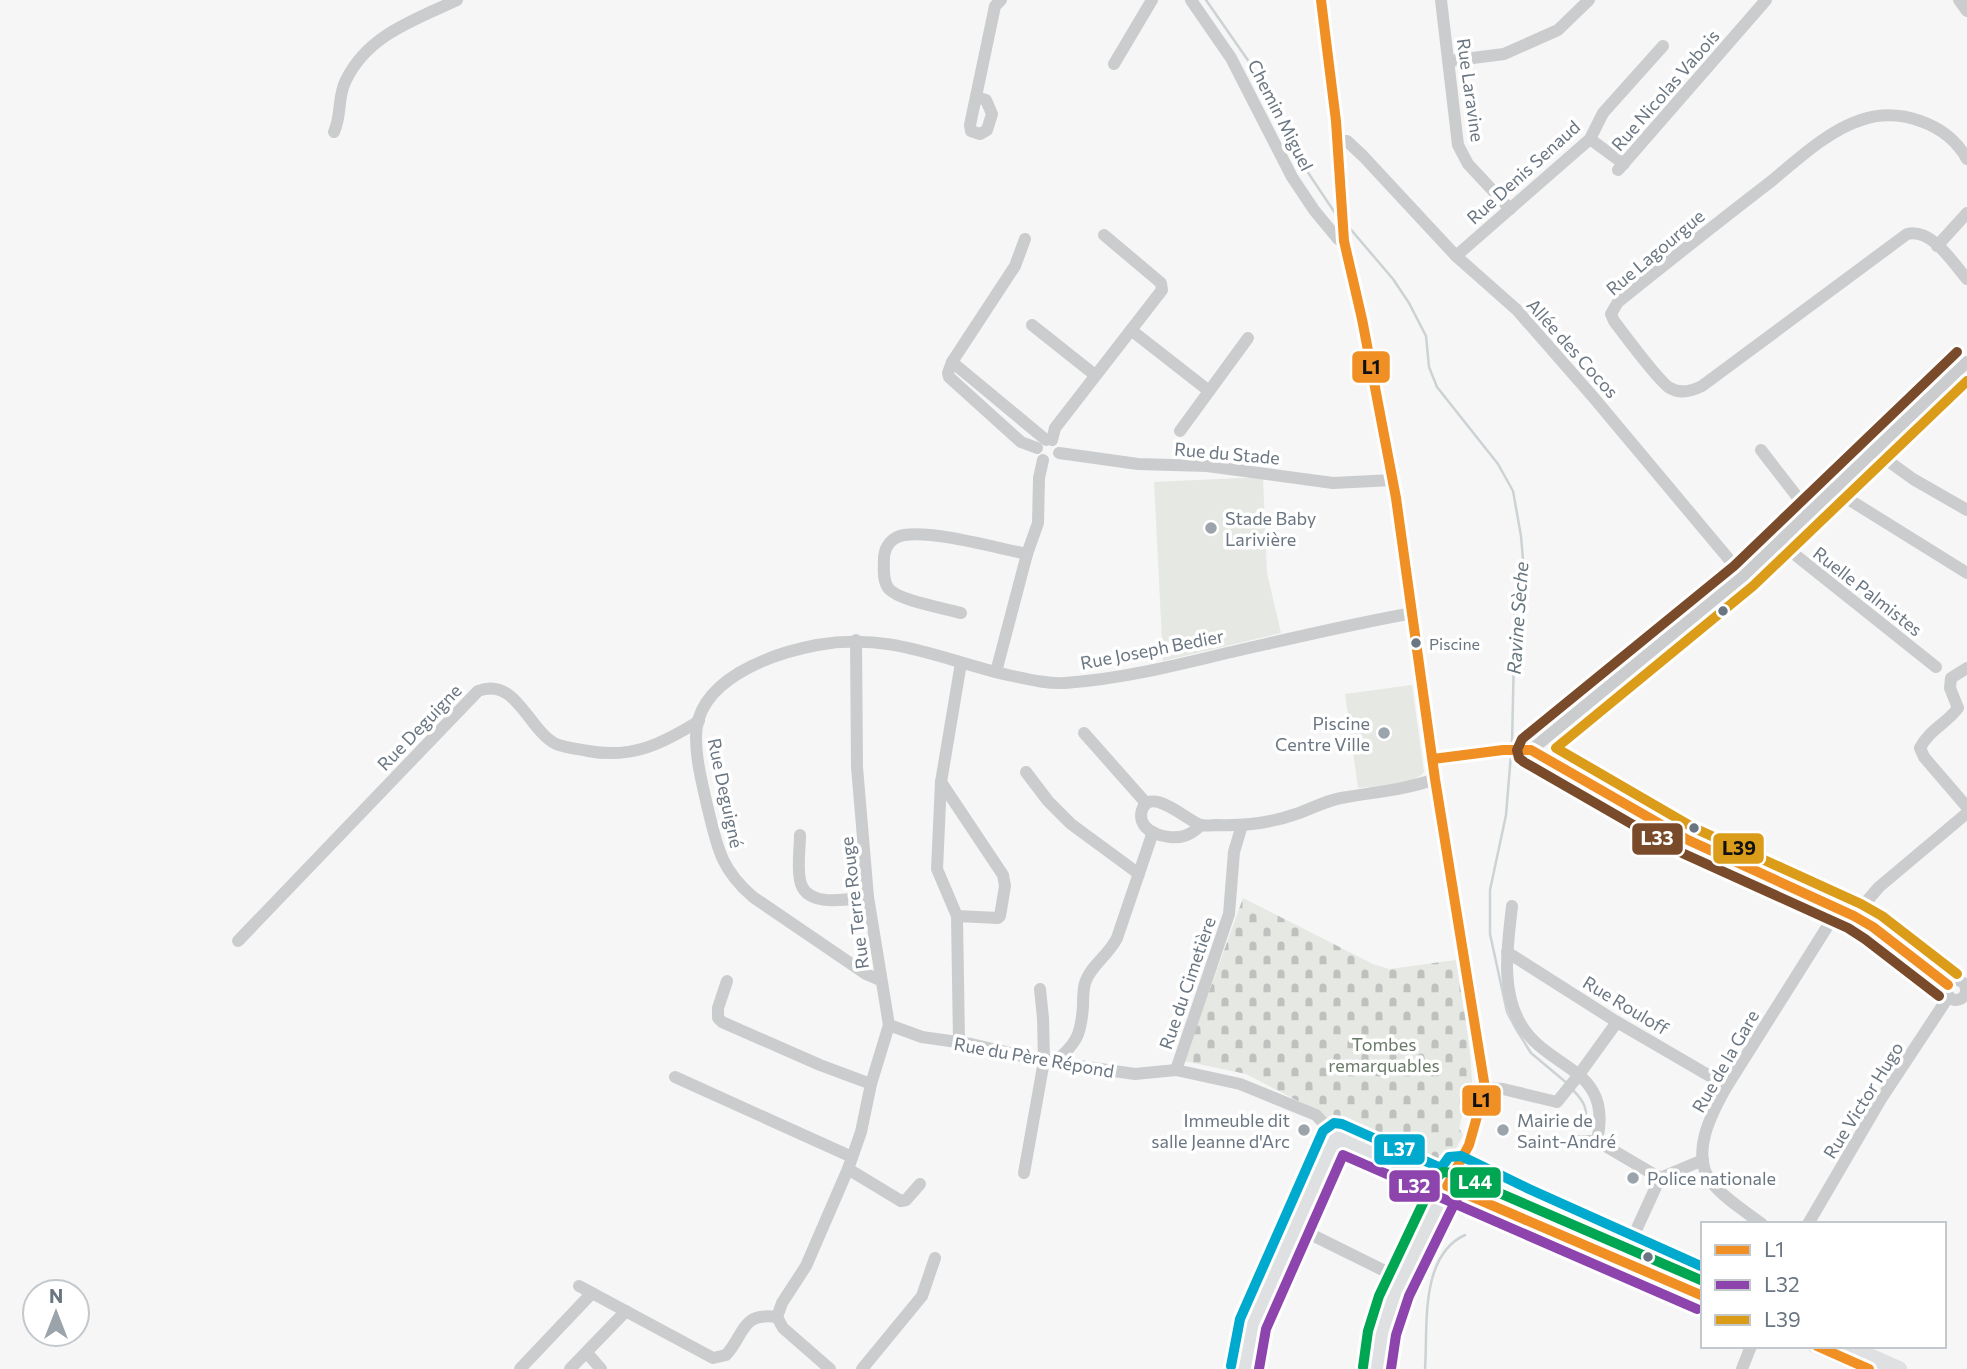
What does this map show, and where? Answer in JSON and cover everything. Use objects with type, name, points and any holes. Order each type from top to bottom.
[{"type":"main road","name":"Rue du Père Répond","points":[[1336,1137],[1701,1295]]},
{"type":"main road","points":[[1245,1369],[1253,1325],[1336,1137]]},
{"type":"main road","points":[[1377,1369],[1382,1334],[1401,1279],[1456,1169],[1627,1250],[1701,1281]]},
{"type":"main road","points":[[1821,1348],[1869,1369]]},
{"type":"main road","points":[[1852,1348],[1899,1369]]},
{"type":"street","points":[[334,132],[340,121],[341,94],[346,79],[371,45],[398,27],[457,0]]},
{"type":"street","points":[[976,97],[995,6],[1001,0]]},
{"type":"street","points":[[1114,64],[1152,0]]},
{"type":"street","name":"Chemin Miguel","points":[[1191,0],[1231,58],[1292,177],[1338,239],[1343,234]]},
{"type":"street","points":[[1321,0],[1338,141],[1343,234],[1393,480],[1435,779],[1485,1088],[1469,1145],[1456,1169]]},
{"type":"street","name":"Rue Laravine","points":[[1441,0],[1458,145],[1468,164],[1510,209]]},
{"type":"street","points":[[1449,61],[1504,54],[1515,50],[1558,30],[1589,0]]},
{"type":"street","name":"Rue Nicolas Vabois","points":[[1590,139],[1621,167],[1766,0]]},
{"type":"street","points":[[1959,0],[1967,11]]},
{"type":"street","name":"Rue Denis Senaud","points":[[1456,256],[1590,139],[1603,113],[1664,46]]},
{"type":"street","name":"Rue Lagourgue","points":[[1933,242],[1919,233],[1907,234],[1695,389],[1680,391],[1666,385],[1611,314],[1618,302],[1791,164],[1847,124],[1877,115],[1912,117],[1924,121],[1944,135],[1959,147],[1967,159]]},
{"type":"street","name":"Allée des Cocos","points":[[1338,141],[1347,141],[1363,156],[1456,256],[1517,310],[1744,576]]},
{"type":"street","points":[[1338,156],[1363,156]]},
{"type":"street","points":[[1967,213],[1933,242],[1967,278]]},
{"type":"street","points":[[996,672],[1027,554],[1038,523],[1038,478],[1044,447],[1095,375],[1160,294],[1162,286],[1104,235]]},
{"type":"street","points":[[1025,239],[1015,266],[952,362],[1044,447]]},
{"type":"street","points":[[1032,325],[1095,375]]},
{"type":"street","points":[[1131,330],[1209,391]]},
{"type":"street","name":"Rue du Stade","points":[[1180,430],[1248,338]]},
{"type":"street","points":[[1526,750],[1744,576],[1967,362]]},
{"type":"street","name":"Rue du Stade","points":[[1044,447],[1053,461],[1059,453],[1093,460],[1138,464],[1229,468],[1333,483],[1393,480]]},
{"type":"street","points":[[1761,450],[1809,512]]},
{"type":"street","points":[[1874,450],[1913,479],[1967,510]]},
{"type":"street","points":[[1832,489],[1967,573]]},
{"type":"street","points":[[961,612],[897,595],[888,588],[884,578],[884,554],[888,543],[900,536],[930,535],[1027,554]]},
{"type":"street","name":"Ruelle Palmistes","points":[[1779,542],[1936,667]]},
{"type":"street","name":"Rue Joseph Bedier","points":[[856,640],[892,643],[996,672],[1037,681],[1063,683],[1153,671],[1413,613]]},
{"type":"street","name":"Rue Deguigné","points":[[856,640],[815,645],[770,659],[732,676],[707,699],[696,735],[698,762],[714,835],[726,868],[736,882],[753,897],[866,974],[880,980]]},
{"type":"street","name":"Rue Terre Rouge","points":[[777,1317],[778,1310],[806,1266],[850,1163],[889,1026],[868,897],[857,767],[856,640]]},
{"type":"street","points":[[959,1042],[957,916],[937,869],[941,782],[961,663]]},
{"type":"street","points":[[1967,668],[1951,678],[1950,688],[1958,708],[1951,717],[1927,735],[1920,748],[1924,757],[1967,807]]},
{"type":"street","name":"Rue Deguigne","points":[[238,941],[478,691],[487,687],[497,688],[508,694],[538,730],[556,744],[610,755],[643,750],[675,737],[699,721]]},
{"type":"street","points":[[1084,733],[1146,803]]},
{"type":"street","points":[[1433,759],[1503,750],[1526,750],[1688,840],[1854,916],[1873,927],[1958,999],[1965,998],[1964,979],[1956,980],[1949,990]]},
{"type":"street","points":[[1026,772],[1048,801],[1071,824],[1139,874]]},
{"type":"street","points":[[1201,825],[1183,837],[1164,837],[1146,827],[1142,808],[1146,803],[1159,802],[1201,825],[1242,825],[1284,818],[1340,798],[1367,795],[1435,779]]},
{"type":"street","points":[[941,782],[1004,880],[998,918],[957,916]]},
{"type":"street","points":[[1854,916],[1879,887],[1967,813]]},
{"type":"street","name":"Rue du Cimetière","points":[[1176,1070],[1229,914],[1234,852],[1242,825]]},
{"type":"street","points":[[1049,1062],[1078,1038],[1081,1031],[1084,984],[1117,938],[1153,832]]},
{"type":"street","points":[[800,835],[800,880],[803,890],[823,900],[868,897]]},
{"type":"street","points":[[1512,905],[1507,952],[1508,984],[1520,1022],[1541,1047],[1579,1075],[1596,1098],[1601,1117],[1597,1140]]},
{"type":"street","name":"Rue de la Gare","points":[[1703,1160],[1704,1136],[1714,1108],[1839,908]]},
{"type":"street","name":"Rue Rouloff","points":[[1507,952],[1727,1086]]},
{"type":"street","points":[[727,981],[718,1007],[718,1018],[722,1022],[871,1084]]},
{"type":"street","points":[[1024,1173],[1049,1062],[1040,989]]},
{"type":"street","name":"Rue Victor Hugo","points":[[1809,1222],[1949,990]]},
{"type":"street","points":[[1485,1088],[1557,1102],[1617,1021]]},
{"type":"street","name":"Rue du Père Répond","points":[[889,1026],[922,1037],[959,1042],[1049,1062],[1135,1074],[1176,1070],[1240,1084],[1287,1101],[1315,1115],[1336,1137]]},
{"type":"street","points":[[675,1077],[850,1163],[901,1201],[906,1200],[920,1184]]},
{"type":"street","points":[[1572,1140],[1597,1140],[1660,1178]]},
{"type":"street","points":[[1627,1250],[1660,1178],[1703,1160],[1711,1181],[1723,1194],[1759,1222]]},
{"type":"street","points":[[1296,1227],[1401,1279]]},
{"type":"street","points":[[862,1369],[922,1296],[935,1258]]},
{"type":"street","points":[[579,1286],[713,1358],[726,1355],[748,1321],[764,1315],[777,1317],[783,1328],[830,1369]]},
{"type":"street","points":[[520,1369],[592,1293]]},
{"type":"street","points":[[570,1369],[626,1311]]},
{"type":"street","points":[[1742,1369],[1750,1348]]},
{"type":"street","points":[[587,1353],[601,1369]]},
{"type":"green space","name":"Stade Baby Larivière","points":[[1263,477],[1267,573],[1281,633],[1163,661],[1154,482]]},
{"type":"green space","name":"Piscine Centre Ville","points":[[1412,685],[1424,772],[1411,781],[1358,788],[1345,694]]},
{"type":"green space","name":"Tombes remarquables","points":[[1243,898],[1373,964],[1389,969],[1456,960],[1470,1051],[1472,1105],[1464,1108],[1459,1128],[1463,1135],[1445,1170],[1434,1169],[1432,1172],[1338,1129],[1321,1113],[1246,1074],[1184,1061]]},
{"type":"waterway","name":"Ravine Sèche","points":[[1206,0],[1268,89],[1283,130],[1297,156],[1337,216]]},
{"type":"waterway","name":"Ravine Sèche","points":[[1347,225],[1393,279],[1409,303],[1426,336],[1429,367],[1437,387],[1498,464],[1513,491],[1524,572],[1515,608],[1512,744]]},
{"type":"waterway","name":"Ravine Sèche","points":[[1511,754],[1506,815],[1490,890],[1490,934],[1507,1012],[1531,1053],[1568,1084]]},
{"type":"waterway","name":"Ravine Sèche","points":[[1572,1089],[1585,1107],[1585,1129]]},
{"type":"waterway","name":"Ravine Sèche","points":[[1425,1369],[1427,1314],[1433,1276],[1450,1245],[1465,1235]]},
{"type":"transit line","name":"L1","points":[[1321,0],[1336,121],[1344,241],[1362,319],[1396,498],[1435,779],[1485,1088],[1469,1145],[1447,1186],[1701,1295]]},
{"type":"transit line","name":"L33","points":[[1939,996],[1848,928],[1682,853],[1524,762],[1519,758],[1517,750],[1522,739],[1734,566],[1957,352]]},
{"type":"transit line","name":"L39","points":[[1957,974],[1882,916],[1861,904],[1694,828],[1556,748],[1753,586],[1967,381]]},
{"type":"transit line","name":"L1","points":[[1433,759],[1503,750],[1531,750],[1688,840],[1854,916],[1873,927],[1948,985]]},
{"type":"transit line","name":"L37","points":[[1231,1366],[1240,1319],[1323,1131],[1334,1123],[1342,1124],[1441,1168],[1449,1157],[1461,1156],[1701,1266]]},
{"type":"transit line","name":"L32","points":[[1259,1369],[1266,1329],[1343,1155],[1697,1309]]},
{"type":"transit line","name":"L44","points":[[1363,1367],[1368,1331],[1379,1296],[1434,1180],[1443,1172],[1453,1173],[1701,1280]]},
{"type":"transit line","name":"L32","points":[[1391,1369],[1396,1335],[1409,1296],[1463,1186]]},
{"type":"transit line","name":"L1","points":[[1822,1348],[1869,1369]]},
{"type":"place","name":"Stade Baby Larivière","points":[[1211,528]]},
{"type":"place","name":"Piscine","points":[[1416,643]]},
{"type":"place","name":"Piscine Centre Ville","points":[[1384,733]]},
{"type":"place","name":"Immeuble dit salle Jeanne d'Arc","points":[[1304,1130]]},
{"type":"place","name":"Mairie de Saint-André","points":[[1503,1130]]},
{"type":"place","name":"Police nationale","points":[[1633,1178]]}]
